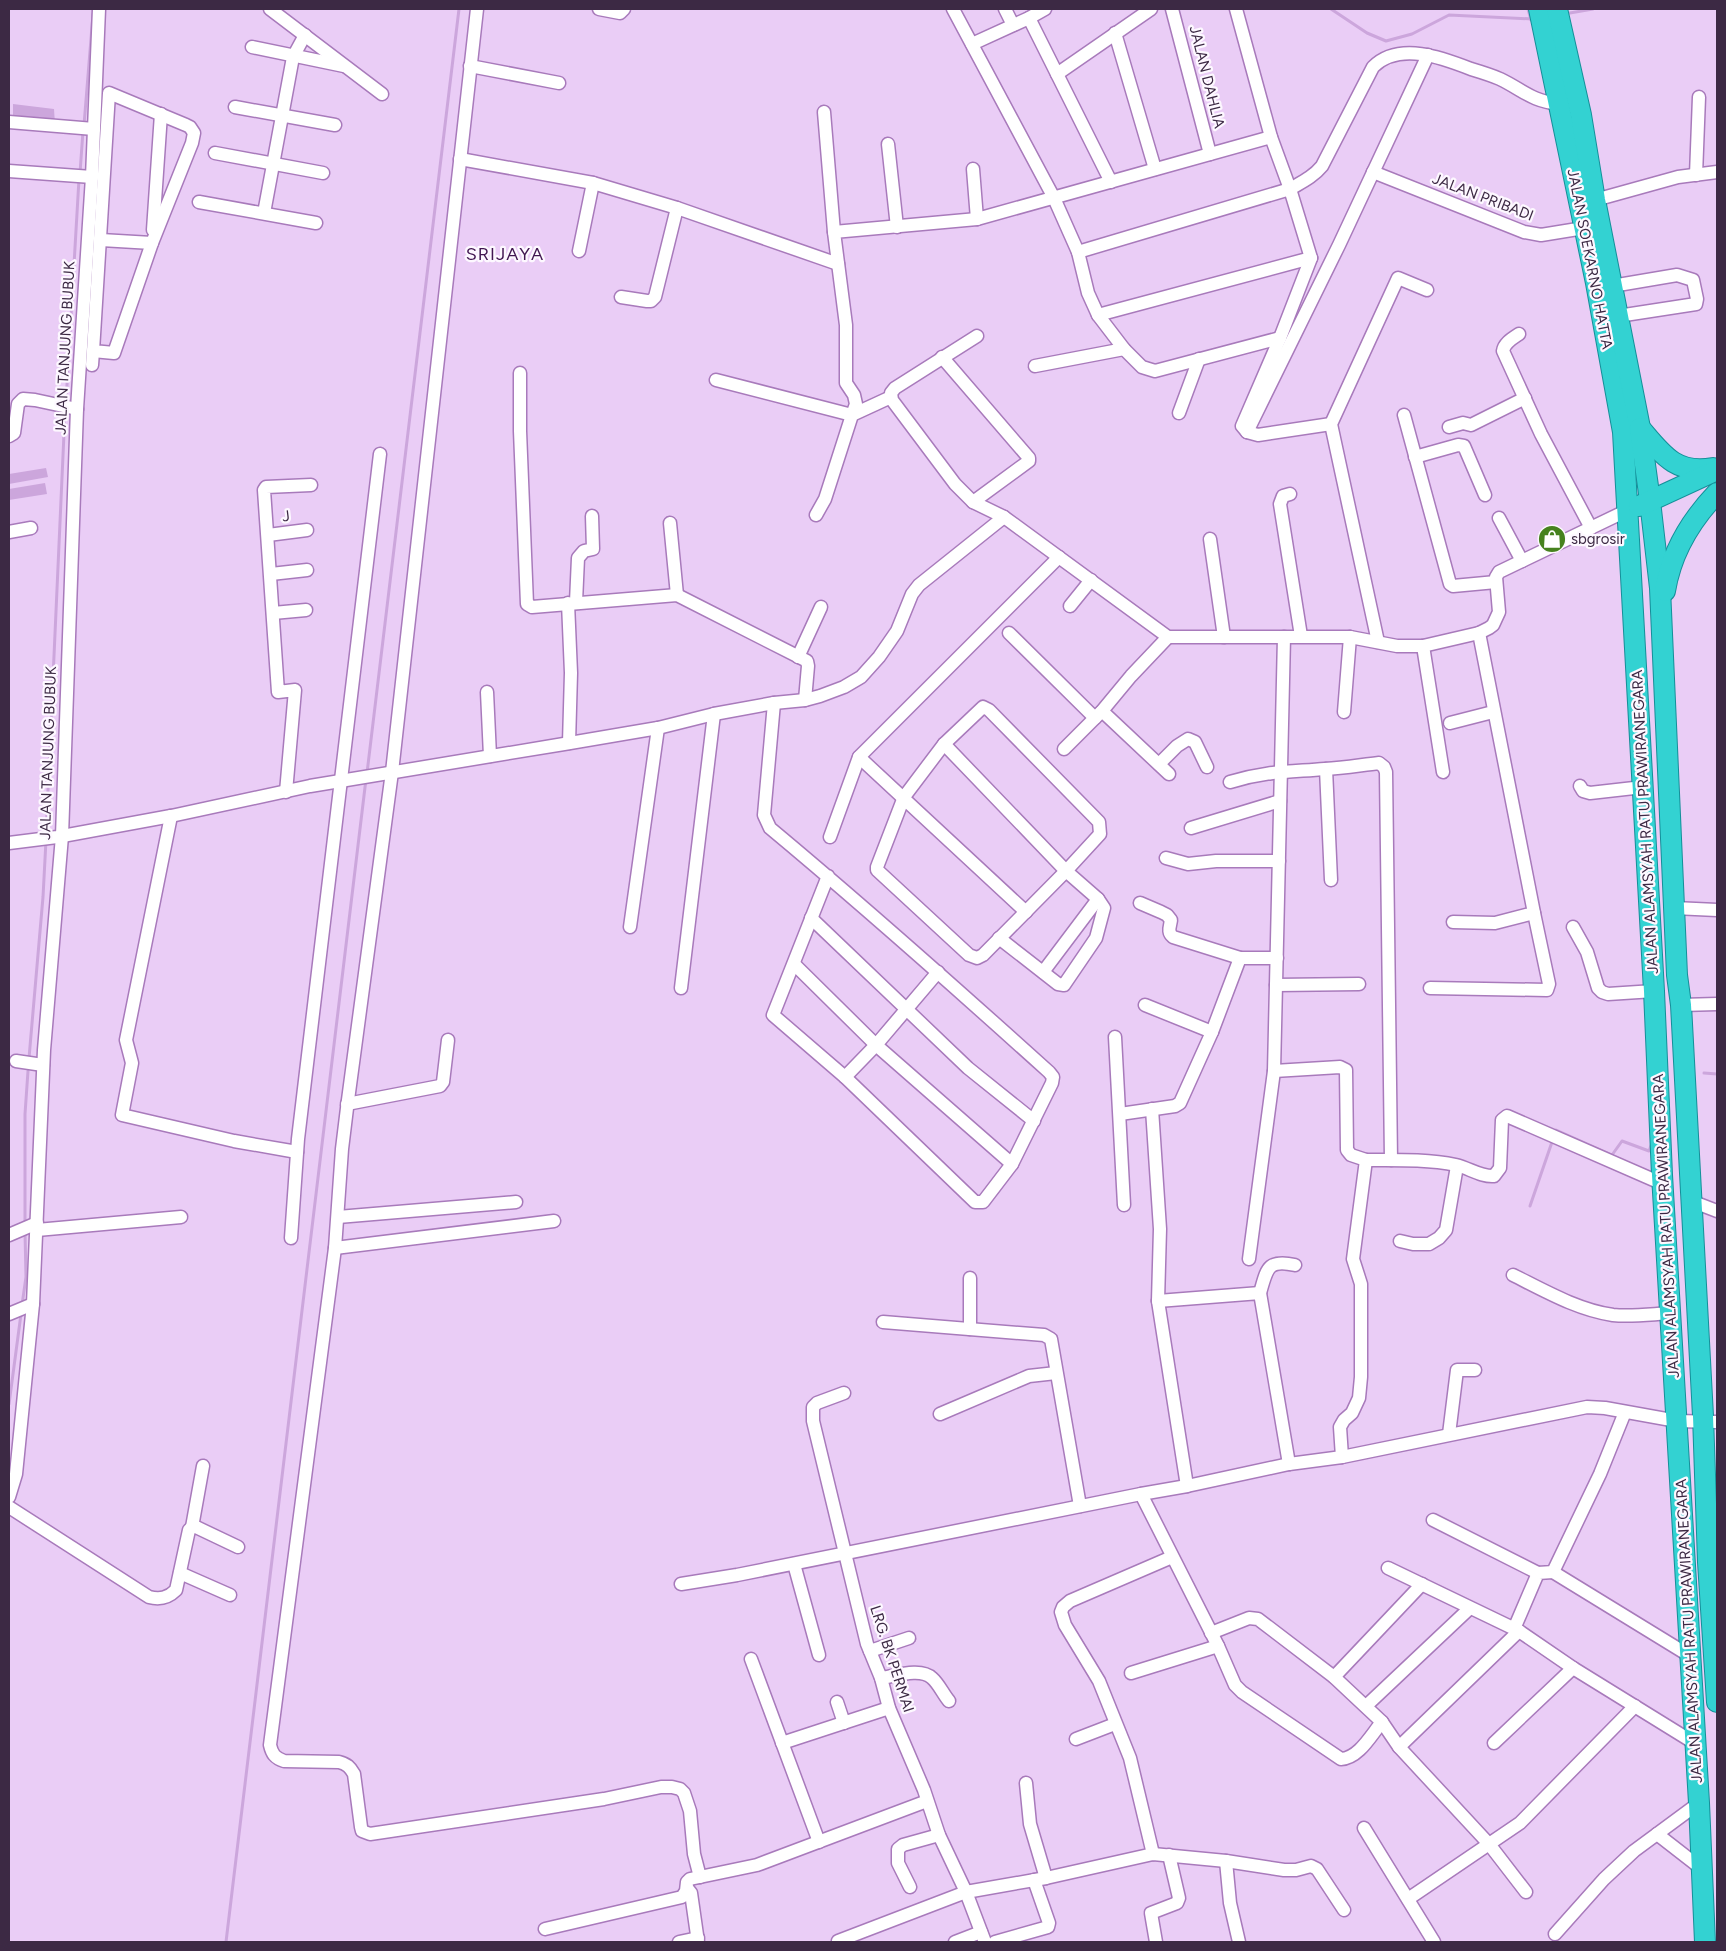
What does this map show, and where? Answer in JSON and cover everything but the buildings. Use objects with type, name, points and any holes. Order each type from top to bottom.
[{"type":"highway","name":"JALAN SOEKARNO HATTA","points":[[1546,9],[1581,115],[1595,200],[1640,428],[1650,501]]},
{"type":"highway","name":"JALAN SOEKARNO HATTA","points":[[1554,34],[1559,104],[1623,432],[1628,510]]},
{"type":"highway","points":[[1640,428],[1661,453],[1679,466],[1690,470],[1717,468]]},
{"type":"highway","points":[[1628,510],[1717,468]]},
{"type":"highway","points":[[1661,614],[1668,576],[1680,544],[1707,504],[1717,493]]},
{"type":"highway","points":[[1637,672],[1644,651],[1645,637],[1640,529],[1642,515],[1650,501]]},
{"type":"highway","name":"JALAN ALAMSYAH RATU PRAWIRANEGARA","points":[[1650,501],[1660,588],[1677,975],[1691,1201],[1710,1422],[1717,1702]]},
{"type":"highway","name":"JALAN ALAMSYAH RATU PRAWIRANEGARA","points":[[1628,510],[1696,1744],[1705,1942]]},
{"type":"street","name":"JALAN TANJUNG BUBUK","points":[[9,1497],[32,1305],[34,1226],[43,1065],[59,836],[72,408],[89,358],[97,236],[83,176],[91,129],[99,9]]},
{"type":"street","points":[[270,9],[382,94]]},
{"type":"street","points":[[477,9],[388,773],[347,1104],[335,1248],[270,1745],[272,1752],[277,1758],[284,1761],[339,1762],[351,1768],[354,1774],[360,1827],[362,1831],[370,1834],[604,1799],[661,1787],[680,1789],[684,1793],[690,1811],[694,1854],[700,1878]]},
{"type":"street","points":[[599,9],[620,13],[624,9]]},
{"type":"street","points":[[953,9],[1054,198],[1078,252],[1088,294],[1098,316],[1124,349],[1142,367],[1155,371],[1280,338]]},
{"type":"street","points":[[1005,9],[1013,25]]},
{"type":"street","points":[[972,44],[1030,18],[1045,9]]},
{"type":"street","points":[[1057,74],[1151,9]]},
{"type":"street","name":"JALAN DAHLIA","points":[[1172,9],[1210,154]]},
{"type":"street","points":[[1236,9],[1271,137],[1290,189],[1311,258],[1280,338],[1242,424],[1242,428],[1247,432],[1258,435],[1331,424]]},
{"type":"street","points":[[1030,18],[1111,182]]},
{"type":"street","points":[[1115,33],[1156,170]]},
{"type":"street","points":[[264,213],[293,57],[304,35]]},
{"type":"street","points":[[252,47],[293,57],[346,66]]},
{"type":"street","points":[[1078,252],[1290,189],[1316,174],[1322,166],[1370,73],[1378,63],[1386,58],[1402,54],[1434,55],[1500,79],[1531,97],[1544,102],[1559,104]]},
{"type":"street","points":[[1247,432],[1340,245],[1428,55]]},
{"type":"street","points":[[470,66],[560,83]]},
{"type":"street","points":[[89,358],[114,353],[152,243],[194,133],[190,127],[109,93],[97,236],[152,243]]},
{"type":"street","points":[[1696,175],[1699,98]]},
{"type":"street","points":[[235,107],[336,125]]},
{"type":"street","points":[[816,515],[825,499],[856,404],[853,393],[846,382],[846,325],[834,232],[824,112]]},
{"type":"street","points":[[152,243],[160,114]]},
{"type":"street","points":[[9,122],[91,129]]},
{"type":"street","points":[[834,232],[977,219],[1271,137]]},
{"type":"street","points":[[888,144],[897,227]]},
{"type":"street","points":[[215,153],[323,173]]},
{"type":"street","points":[[460,159],[593,184],[677,208],[838,264]]},
{"type":"street","points":[[973,169],[977,219]]},
{"type":"street","points":[[9,171],[83,176]]},
{"type":"street","name":"JALAN PRIBADI","points":[[1373,172],[1524,232],[1541,235],[1584,228]]},
{"type":"street","points":[[1595,200],[1678,177],[1717,172]]},
{"type":"street","points":[[579,251],[593,184]]},
{"type":"street","points":[[199,202],[316,223]]},
{"type":"street","points":[[621,296],[647,302],[655,297],[677,208]]},
{"type":"street","points":[[1098,316],[1311,258]]},
{"type":"street","points":[[1612,286],[1677,276],[1693,280],[1697,299],[1696,304],[1618,316]]},
{"type":"street","points":[[1378,642],[1331,424],[1398,278],[1427,290]]},
{"type":"street","points":[[1519,334],[1510,340],[1503,351],[1541,434],[1591,528]]},
{"type":"street","points":[[716,380],[852,415],[891,397],[895,388],[977,336]]},
{"type":"street","points":[[1034,366],[1124,349]]},
{"type":"street","points":[[942,357],[1029,458],[1029,461],[973,502]]},
{"type":"street","points":[[1178,413],[1199,359]]},
{"type":"street","points":[[520,373],[525,601],[532,607],[572,602],[676,595],[808,662],[805,700]]},
{"type":"street","points":[[891,397],[955,484],[973,502],[1004,517],[1168,637],[1350,637],[1397,646],[1423,646],[1479,633],[1493,625],[1498,617],[1496,582],[1499,572],[1628,510]]},
{"type":"street","points":[[1449,428],[1463,423],[1471,425],[1525,398]]},
{"type":"street","points":[[9,436],[15,430],[20,401],[28,399],[72,408]]},
{"type":"street","points":[[1404,415],[1450,584],[1452,586],[1496,582]]},
{"type":"street","points":[[1415,457],[1458,444],[1464,446],[1485,495]]},
{"type":"street","points":[[291,1238],[297,1152],[345,781],[380,454]]},
{"type":"street","points":[[286,792],[295,690],[278,692],[264,493],[266,488],[311,485]]},
{"type":"street","points":[[1290,494],[1283,496],[1280,504],[1301,636]]},
{"type":"street","points":[[569,743],[572,602],[578,558],[584,551],[593,548],[592,516]]},
{"type":"street","points":[[9,843],[171,816],[388,773],[658,728],[714,714],[774,703],[805,700],[844,687],[861,677],[879,657],[897,631],[912,594],[918,585],[1004,517]]},
{"type":"street","points":[[1499,518],[1522,561]]},
{"type":"street","points":[[670,523],[676,595]]},
{"type":"street","points":[[9,532],[31,528]]},
{"type":"street","name":"J","points":[[268,535],[307,530]]},
{"type":"street","points":[[1210,540],[1224,637]]},
{"type":"street","points":[[830,837],[859,757],[1058,557]]},
{"type":"street","points":[[271,574],[308,570]]},
{"type":"street","points":[[1070,606],[1091,580]]},
{"type":"street","points":[[798,657],[821,607]]},
{"type":"street","points":[[273,613],[306,610]]},
{"type":"street","points":[[1009,633],[1098,714],[1170,774]]},
{"type":"street","points":[[1430,988],[1547,990],[1549,984],[1493,712],[1479,633]]},
{"type":"street","points":[[1064,749],[1168,637]]},
{"type":"street","points":[[1344,712],[1350,637]]},
{"type":"street","points":[[1249,1259],[1274,1071],[1284,638]]},
{"type":"street","points":[[1423,646],[1443,772]]},
{"type":"street","points":[[487,692],[490,756]]},
{"type":"street","points":[[774,703],[764,818],[770,828],[828,876],[938,972],[1052,1075],[1052,1083],[1012,1164],[983,1202],[977,1202],[845,1077],[773,1015],[828,876]]},
{"type":"street","points":[[985,707],[1099,822],[1100,834],[1066,872],[983,955],[977,958],[969,955],[878,870],[877,865],[904,798],[944,744],[981,708],[985,707]]},
{"type":"street","points":[[1450,723],[1493,712]]},
{"type":"street","points":[[681,988],[714,714]]},
{"type":"street","points":[[630,927],[658,728]]},
{"type":"street","points":[[1158,764],[1177,746],[1188,739],[1195,742],[1207,767]]},
{"type":"street","points":[[944,744],[1066,872],[1098,899],[1104,910],[1096,938],[1066,984],[1058,984],[999,938]]},
{"type":"street","points":[[859,757],[1026,912]]},
{"type":"street","points":[[1230,782],[1255,774],[1281,771],[1326,769],[1379,763],[1385,769],[1391,1160]]},
{"type":"street","points":[[1326,769],[1331,880]]},
{"type":"street","points":[[1580,786],[1583,791],[1590,793],[1643,788]]},
{"type":"street","points":[[1191,828],[1280,801]]},
{"type":"street","points":[[171,816],[126,1040],[132,1064],[122,1115],[234,1141],[297,1152]]},
{"type":"street","points":[[1166,858],[1188,864],[1216,861],[1279,861]]},
{"type":"street","points":[[1043,972],[1098,899]]},
{"type":"street","points":[[1140,903],[1167,915],[1171,920],[1169,933],[1175,938],[1240,958],[1277,958]]},
{"type":"street","points":[[1674,908],[1717,910]]},
{"type":"street","points":[[1453,922],[1495,923],[1534,913]]},
{"type":"street","points":[[811,918],[968,1068],[1034,1121]]},
{"type":"street","points":[[1573,927],[1582,941],[1598,988],[1602,992],[1608,994],[1654,991]]},
{"type":"street","points":[[1120,1114],[1177,1106],[1182,1101],[1212,1032],[1240,958]]},
{"type":"street","points":[[794,964],[876,1045],[1012,1164]]},
{"type":"street","points":[[845,1077],[907,1010],[938,972]]},
{"type":"street","points":[[1276,985],[1359,984]]},
{"type":"street","points":[[1680,1005],[1717,1004]]},
{"type":"street","points":[[1145,1005],[1212,1032]]},
{"type":"street","points":[[1115,1037],[1124,1205]]},
{"type":"street","points":[[347,1104],[440,1086],[443,1082],[448,1040]]},
{"type":"street","points":[[16,1061],[43,1065]]},
{"type":"street","points":[[1274,1071],[1340,1067],[1346,1070],[1347,1150],[1351,1155],[1366,1160],[1433,1162],[1457,1166],[1487,1176],[1496,1175],[1500,1168],[1502,1120],[1507,1116],[1664,1184]]},
{"type":"street","points":[[1152,1110],[1160,1229],[1158,1300],[1187,1486]]},
{"type":"street","points":[[1342,1456],[1340,1427],[1344,1420],[1352,1413],[1359,1398],[1361,1377],[1361,1281],[1353,1256],[1366,1160]]},
{"type":"street","points":[[1400,1241],[1413,1244],[1429,1244],[1439,1238],[1446,1230],[1457,1166]]},
{"type":"street","points":[[1691,1201],[1717,1211]]},
{"type":"street","points":[[338,1217],[516,1202]]},
{"type":"street","points":[[12,1234],[34,1226],[181,1217]]},
{"type":"street","points":[[335,1248],[554,1221]]},
{"type":"street","points":[[1289,1464],[1260,1293],[1268,1268],[1273,1264],[1282,1262],[1296,1264]]},
{"type":"street","points":[[1513,1275],[1556,1296],[1596,1311],[1616,1315],[1671,1313]]},
{"type":"street","points":[[970,1278],[970,1329]]},
{"type":"street","points":[[1158,1300],[1260,1293]]},
{"type":"street","points":[[12,1312],[32,1305]]},
{"type":"street","points":[[883,1322],[1048,1337],[1053,1344],[1056,1373],[1080,1506]]},
{"type":"street","points":[[1449,1434],[1456,1370],[1475,1370]]},
{"type":"street","points":[[940,1414],[1030,1376],[1056,1373]]},
{"type":"street","name":"LRG. BK PERMAI","points":[[844,1393],[817,1403],[813,1412],[813,1421],[844,1554],[870,1651],[881,1678],[889,1708],[983,1937]]},
{"type":"street","points":[[681,1584],[794,1564],[1289,1464],[1342,1456],[1587,1407],[1677,1421],[1710,1422]]},
{"type":"street","points":[[1553,1572],[1600,1474],[1625,1412]]},
{"type":"street","points":[[9,1507],[149,1597],[161,1598],[171,1595],[176,1590],[189,1530],[192,1527],[203,1466]]},
{"type":"street","points":[[1141,1494],[1218,1646],[1235,1685],[1242,1692],[1341,1759],[1351,1757],[1356,1753],[1382,1722]]},
{"type":"street","points":[[1433,1520],[1538,1573],[1553,1572],[1690,1656]]},
{"type":"street","points":[[192,1527],[196,1527],[238,1547]]},
{"type":"street","points":[[1153,1854],[1130,1758],[1099,1681],[1065,1624],[1061,1612],[1063,1607],[1070,1602],[1172,1557]]},
{"type":"street","points":[[794,1564],[819,1655]]},
{"type":"street","points":[[1388,1568],[1516,1630],[1573,1668],[1696,1744]]},
{"type":"street","points":[[1399,1746],[1516,1630],[1538,1573]]},
{"type":"street","points":[[180,1574],[230,1595]]},
{"type":"street","points":[[1334,1677],[1422,1584]]},
{"type":"street","points":[[1366,1706],[1470,1608]]},
{"type":"street","points":[[1211,1633],[1249,1618],[1258,1619],[1334,1677],[1382,1722],[1399,1746],[1489,1844],[1526,1892]]},
{"type":"street","points":[[870,1651],[909,1638]]},
{"type":"street","points":[[1131,1673],[1218,1646]]},
{"type":"street","points":[[751,1659],[819,1842]]},
{"type":"street","points":[[1494,1743],[1573,1668]]},
{"type":"street","points":[[881,1678],[923,1673],[932,1678],[948,1701]]},
{"type":"street","points":[[837,1702],[844,1723]]},
{"type":"street","points":[[1408,1899],[1520,1824],[1635,1706]]},
{"type":"street","points":[[782,1743],[889,1708]]},
{"type":"street","points":[[1076,1739],[1115,1724]]},
{"type":"street","points":[[996,1942],[1048,1927],[1049,1923],[1030,1824],[1026,1783]]},
{"type":"street","points":[[545,1930],[682,1897],[686,1892],[688,1880],[757,1866],[927,1801]]},
{"type":"street","points":[[1555,1934],[1604,1879],[1634,1851],[1699,1803]]},
{"type":"street","points":[[1364,1828],[1434,1942]]},
{"type":"street","points":[[1657,1834],[1702,1869]]},
{"type":"street","points":[[910,1887],[898,1863],[898,1849],[902,1845],[940,1835]]},
{"type":"street","points":[[838,1941],[966,1892],[1040,1879],[1153,1854],[1226,1861],[1284,1870],[1296,1870],[1311,1866],[1317,1869],[1344,1910]]},
{"type":"street","points":[[1156,1942],[1152,1912],[1176,1903],[1179,1898],[1168,1855]]},
{"type":"street","points":[[1226,1861],[1230,1903],[1239,1942]]},
{"type":"street","points":[[679,1942],[698,1940],[691,1893],[687,1888]]},
{"type":"street","points":[[955,1942],[983,1937]]},
{"type":"shaded area","points":[[13,104],[54,109],[55,124],[13,120]]},
{"type":"shaded area","points":[[46,468],[48,477],[9,484],[9,474]]},
{"type":"shaded area","points":[[45,483],[47,494],[9,500],[9,489]]},
{"type":"waterway","points":[[367,773],[459,9]]},
{"type":"waterway","points":[[1331,9],[1367,33],[1386,41],[1412,34],[1449,15],[1533,19]]},
{"type":"waterway","points":[[1528,9],[1531,20]]},
{"type":"waterway","points":[[1564,14],[1593,9]]},
{"type":"waterway","points":[[84,125],[93,14]]},
{"type":"waterway","points":[[80,173],[83,131]]},
{"type":"waterway","points":[[66,402],[79,179]]},
{"type":"waterway","points":[[46,834],[65,411]]},
{"type":"waterway","points":[[226,1942],[366,779]]},
{"type":"waterway","points":[[29,1058],[46,840]]},
{"type":"waterway","points":[[25,1223],[25,1114],[28,1071]]},
{"type":"waterway","points":[[1704,1073],[1717,1074]]},
{"type":"waterway","points":[[1556,1130],[1612,1155],[1622,1141],[1649,1151],[1652,1143]]},
{"type":"waterway","points":[[1530,1206],[1552,1142]]},
{"type":"waterway","points":[[22,1305],[26,1277],[25,1232]]},
{"type":"waterway","points":[[9,1404],[21,1314]]},
{"type":"place","name":"sbgrosir","points":[[1552,539]]},
{"type":"district","name":"SRIJAYA","points":[[505,254]]}]
